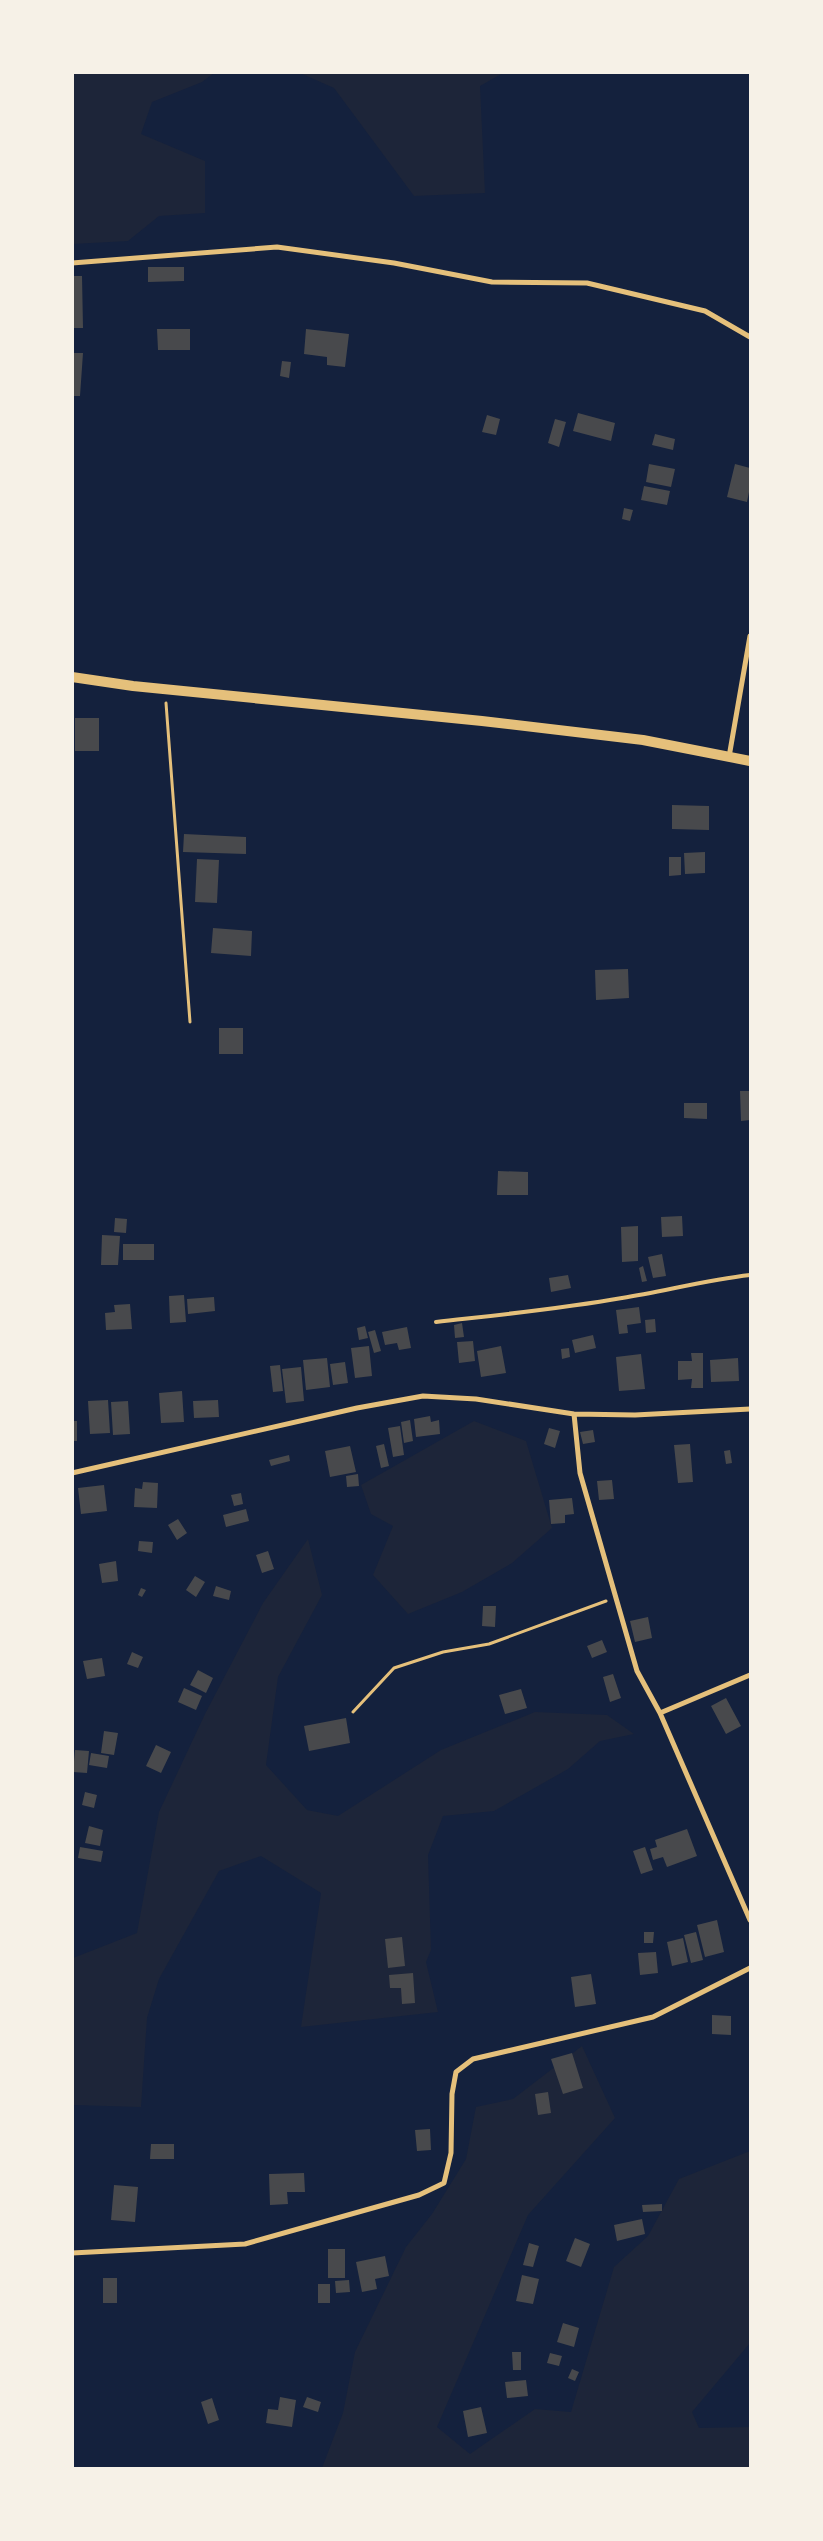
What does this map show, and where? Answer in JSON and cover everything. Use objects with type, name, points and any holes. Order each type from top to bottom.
[{"type":"main road","points":[[72,677],[165,690],[482,721],[634,739],[750,761]]},
{"type":"street","points":[[72,263],[277,247],[394,263],[492,282],[587,283],[705,311],[750,337]]},
{"type":"street","points":[[730,757],[750,636]]},
{"type":"street","points":[[72,1473],[357,1408],[423,1396],[476,1399],[574,1414],[635,1415],[750,1409]]},
{"type":"street","points":[[574,1414],[580,1473],[637,1671],[660,1713],[750,1920]]},
{"type":"street","points":[[660,1713],[750,1675]]},
{"type":"street","points":[[72,2253],[245,2244],[419,2195],[444,2183],[450,2153],[452,2094],[456,2072],[474,2059],[653,2017],[750,1968]]},
{"type":"lane","points":[[436,1322],[556,1309],[624,1298],[713,1279],[750,1275]]},
{"type":"path","points":[[165,690],[190,1022]]},
{"type":"path","points":[[354,1712],[394,1668],[443,1652],[489,1644],[616,1597]]},
{"type":"shaded area","points":[[72,73],[214,73],[202,82],[152,102],[141,134],[205,161],[205,213],[159,216],[128,241],[73,244]]},
{"type":"shaded area","points":[[300,73],[503,73],[480,86],[485,193],[414,196],[334,88]]},
{"type":"shaded area","points":[[474,1421],[526,1441],[552,1528],[512,1563],[462,1592],[408,1614],[373,1575],[393,1526],[371,1514],[361,1485]]},
{"type":"shaded area","points":[[308,1539],[322,1595],[278,1677],[266,1765],[307,1810],[338,1816],[441,1750],[535,1712],[607,1715],[634,1734],[600,1741],[568,1769],[494,1811],[443,1816],[428,1855],[431,1950],[426,1962],[438,2012],[301,2027],[321,1893],[261,1856],[219,1871],[159,1979],[147,2018],[141,2107],[73,2105],[73,1958],[137,1933],[159,1812],[205,1714],[263,1603]]},
{"type":"shaded area","points":[[582,2046],[615,2118],[528,2215],[437,2427],[470,2454],[535,2409],[571,2412],[614,2267],[648,2236],[679,2179],[750,2151],[750,2343],[692,2412],[699,2428],[750,2427],[750,2468],[322,2468],[343,2413],[355,2352],[406,2247],[432,2214],[466,2159],[476,2107],[513,2099]]},
{"type":"building","points":[[148,267],[184,267],[184,281],[148,282]]},
{"type":"building","points":[[72,276],[82,276],[83,328],[72,328]]},
{"type":"building","points":[[157,329],[190,329],[190,350],[158,350]]},
{"type":"building","points":[[306,329],[349,334],[345,367],[327,365],[327,357],[304,354]]},
{"type":"building","points":[[72,353],[83,353],[80,396],[72,396]]},
{"type":"building","points":[[282,361],[291,362],[289,378],[280,376]]},
{"type":"building","points":[[578,413],[615,423],[611,441],[573,431]]},
{"type":"building","points":[[487,415],[500,419],[496,435],[482,432]]},
{"type":"building","points":[[555,419],[566,422],[559,447],[548,443]]},
{"type":"building","points":[[655,434],[675,439],[673,450],[652,445]]},
{"type":"building","points":[[649,464],[675,469],[671,487],[646,482]]},
{"type":"building","points":[[735,464],[750,468],[750,487],[747,502],[727,497]]},
{"type":"building","points":[[644,486],[670,491],[667,505],[641,500]]},
{"type":"building","points":[[624,508],[633,510],[630,521],[622,519]]},
{"type":"building","points":[[75,718],[99,718],[99,751],[75,751]]},
{"type":"building","points":[[672,805],[709,806],[709,830],[672,829]]},
{"type":"building","points":[[184,834],[246,837],[246,854],[183,852]]},
{"type":"building","points":[[705,852],[705,873],[685,874],[684,853]]},
{"type":"building","points":[[669,857],[681,857],[681,875],[669,876]]},
{"type":"building","points":[[197,859],[219,860],[217,903],[195,902]]},
{"type":"building","points":[[213,928],[252,931],[251,956],[211,953]]},
{"type":"building","points":[[628,969],[629,998],[596,1000],[595,970]]},
{"type":"building","points":[[219,1028],[243,1028],[243,1054],[219,1054]]},
{"type":"building","points":[[740,1091],[750,1091],[750,1120],[741,1121]]},
{"type":"building","points":[[684,1103],[707,1103],[707,1119],[684,1118]]},
{"type":"building","points":[[498,1171],[528,1172],[528,1195],[497,1195]]},
{"type":"building","points":[[682,1216],[683,1236],[662,1237],[661,1217]]},
{"type":"building","points":[[115,1218],[127,1219],[126,1233],[114,1232]]},
{"type":"building","points":[[638,1226],[638,1261],[622,1262],[621,1227]]},
{"type":"building","points":[[102,1235],[120,1236],[118,1265],[101,1265]]},
{"type":"building","points":[[123,1244],[154,1244],[154,1260],[123,1260]]},
{"type":"building","points":[[662,1254],[666,1276],[653,1278],[648,1257]]},
{"type":"building","points":[[643,1266],[647,1281],[642,1282],[639,1268]]},
{"type":"building","points":[[568,1275],[571,1288],[551,1292],[549,1278]]},
{"type":"building","points":[[184,1295],[186,1322],[170,1323],[169,1296]]},
{"type":"building","points":[[214,1297],[215,1311],[188,1314],[187,1299]]},
{"type":"building","points":[[130,1304],[132,1329],[106,1330],[105,1313],[115,1312],[114,1305]]},
{"type":"building","points":[[639,1307],[641,1323],[627,1325],[628,1333],[619,1334],[616,1310]]},
{"type":"building","points":[[655,1319],[656,1332],[646,1333],[645,1320]]},
{"type":"building","points":[[462,1323],[464,1337],[455,1338],[454,1325]]},
{"type":"building","points":[[365,1326],[368,1338],[359,1340],[357,1328]]},
{"type":"building","points":[[407,1327],[411,1348],[399,1350],[397,1343],[385,1345],[382,1332]]},
{"type":"building","points":[[375,1330],[381,1351],[374,1353],[368,1332]]},
{"type":"building","points":[[593,1335],[596,1348],[575,1353],[572,1340]]},
{"type":"building","points":[[473,1341],[475,1361],[459,1363],[457,1342]]},
{"type":"building","points":[[369,1346],[372,1376],[355,1378],[351,1348]]},
{"type":"building","points":[[501,1346],[506,1373],[481,1377],[477,1351]]},
{"type":"building","points":[[569,1348],[570,1357],[562,1359],[561,1349]]},
{"type":"building","points":[[691,1353],[703,1353],[703,1388],[691,1388],[692,1379],[678,1380],[678,1361],[692,1361]]},
{"type":"building","points":[[641,1354],[645,1389],[619,1391],[616,1357]]},
{"type":"building","points":[[327,1358],[330,1387],[306,1390],[303,1360]]},
{"type":"building","points":[[738,1358],[739,1381],[711,1382],[710,1360]]},
{"type":"building","points":[[345,1362],[348,1383],[333,1385],[330,1364]]},
{"type":"building","points":[[280,1365],[283,1391],[273,1392],[270,1366]]},
{"type":"building","points":[[301,1367],[304,1401],[286,1403],[282,1369]]},
{"type":"building","points":[[182,1391],[184,1422],[161,1423],[159,1393]]},
{"type":"building","points":[[108,1400],[110,1433],[90,1434],[88,1401]]},
{"type":"building","points":[[218,1400],[219,1417],[194,1418],[193,1401]]},
{"type":"building","points":[[128,1401],[130,1434],[113,1435],[111,1402]]},
{"type":"building","points":[[430,1416],[431,1422],[439,1420],[440,1434],[416,1437],[414,1419]]},
{"type":"building","points":[[410,1420],[413,1441],[404,1443],[401,1422]]},
{"type":"building","points":[[72,1421],[77,1421],[77,1441],[72,1441]]},
{"type":"building","points":[[400,1426],[404,1455],[393,1457],[388,1428]]},
{"type":"building","points":[[549,1428],[560,1431],[555,1448],[544,1444]]},
{"type":"building","points":[[593,1430],[595,1442],[583,1444],[580,1432]]},
{"type":"building","points":[[384,1444],[389,1466],[381,1468],[376,1446]]},
{"type":"building","points":[[690,1444],[693,1482],[678,1483],[674,1445]]},
{"type":"building","points":[[350,1446],[356,1472],[330,1477],[325,1451]]},
{"type":"building","points":[[730,1450],[732,1463],[726,1464],[724,1451]]},
{"type":"building","points":[[289,1455],[290,1461],[271,1466],[269,1460]]},
{"type":"building","points":[[358,1474],[359,1486],[347,1487],[346,1476]]},
{"type":"building","points":[[612,1480],[614,1499],[599,1500],[597,1481]]},
{"type":"building","points":[[143,1482],[158,1483],[157,1508],[134,1507],[135,1488],[142,1489]]},
{"type":"building","points":[[104,1485],[107,1511],[81,1514],[78,1488]]},
{"type":"building","points":[[241,1493],[243,1504],[234,1506],[231,1495]]},
{"type":"building","points":[[572,1498],[574,1514],[565,1515],[565,1523],[551,1524],[549,1500]]},
{"type":"building","points":[[246,1509],[249,1521],[226,1527],[223,1515]]},
{"type":"building","points":[[178,1519],[187,1533],[177,1540],[168,1525]]},
{"type":"building","points":[[139,1541],[153,1542],[152,1553],[138,1551]]},
{"type":"building","points":[[268,1551],[274,1569],[262,1573],[256,1555]]},
{"type":"building","points":[[116,1561],[118,1581],[102,1583],[99,1564]]},
{"type":"building","points":[[195,1576],[205,1582],[196,1597],[186,1590]]},
{"type":"building","points":[[216,1586],[231,1591],[229,1600],[213,1596]]},
{"type":"building","points":[[141,1588],[146,1590],[142,1597],[138,1595]]},
{"type":"building","points":[[483,1606],[496,1606],[495,1627],[482,1626]]},
{"type":"building","points":[[648,1617],[652,1638],[635,1642],[630,1621]]},
{"type":"building","points":[[602,1640],[607,1652],[592,1658],[587,1646]]},
{"type":"building","points":[[132,1652],[143,1657],[138,1668],[127,1664]]},
{"type":"building","points":[[102,1658],[105,1676],[87,1679],[83,1661]]},
{"type":"building","points":[[198,1670],[213,1678],[206,1693],[190,1685]]},
{"type":"building","points":[[613,1674],[621,1698],[610,1702],[603,1677]]},
{"type":"building","points":[[184,1688],[202,1696],[196,1710],[178,1702]]},
{"type":"building","points":[[521,1689],[527,1708],[505,1714],[499,1695]]},
{"type":"building","points":[[726,1698],[741,1726],[726,1734],[711,1706]]},
{"type":"building","points":[[346,1718],[350,1743],[309,1751],[304,1726]]},
{"type":"building","points":[[104,1731],[118,1733],[114,1755],[101,1753]]},
{"type":"building","points":[[156,1745],[171,1752],[161,1773],[146,1766]]},
{"type":"building","points":[[75,1750],[89,1751],[87,1773],[73,1772]]},
{"type":"building","points":[[91,1753],[109,1756],[107,1768],[89,1765]]},
{"type":"building","points":[[85,1792],[97,1795],[94,1808],[82,1805]]},
{"type":"building","points":[[89,1826],[103,1830],[100,1846],[85,1843]]},
{"type":"building","points":[[687,1829],[697,1856],[667,1867],[663,1857],[653,1860],[650,1849],[657,1847],[655,1840]]},
{"type":"building","points":[[80,1847],[103,1851],[101,1862],[78,1858]]},
{"type":"building","points":[[645,1847],[653,1870],[641,1874],[633,1851]]},
{"type":"building","points":[[717,1920],[724,1952],[705,1957],[697,1925]]},
{"type":"building","points":[[644,1932],[654,1932],[653,1943],[644,1943]]},
{"type":"building","points":[[696,1932],[703,1960],[691,1963],[684,1935]]},
{"type":"building","points":[[402,1937],[405,1966],[388,1968],[385,1939]]},
{"type":"building","points":[[683,1938],[688,1962],[672,1966],[667,1942]]},
{"type":"building","points":[[656,1952],[658,1973],[640,1975],[638,1953]]},
{"type":"building","points":[[413,1973],[415,2003],[402,2004],[401,1988],[390,1988],[389,1975]]},
{"type":"building","points":[[591,1974],[596,2004],[575,2007],[571,1977]]},
{"type":"building","points":[[712,2015],[731,2016],[731,2035],[712,2034]]},
{"type":"building","points":[[572,2053],[583,2088],[563,2094],[551,2059]]},
{"type":"building","points":[[548,2092],[551,2113],[538,2115],[535,2094]]},
{"type":"building","points":[[430,2129],[431,2150],[417,2151],[415,2130]]},
{"type":"building","points":[[151,2144],[174,2144],[174,2159],[150,2159]]},
{"type":"building","points":[[304,2173],[305,2192],[287,2192],[288,2204],[270,2205],[269,2174]]},
{"type":"building","points":[[114,2185],[138,2187],[135,2222],[111,2220]]},
{"type":"building","points":[[662,2204],[662,2211],[643,2212],[642,2205]]},
{"type":"building","points":[[642,2219],[645,2234],[617,2241],[614,2225]]},
{"type":"building","points":[[575,2238],[590,2244],[581,2267],[566,2261]]},
{"type":"building","points":[[529,2243],[539,2246],[533,2267],[523,2265]]},
{"type":"building","points":[[328,2249],[345,2249],[345,2278],[328,2278]]},
{"type":"building","points":[[385,2256],[389,2276],[375,2279],[377,2289],[362,2292],[356,2262]]},
{"type":"building","points":[[522,2275],[539,2279],[533,2304],[516,2301]]},
{"type":"building","points":[[103,2278],[117,2278],[117,2303],[103,2303]]},
{"type":"building","points":[[349,2280],[350,2292],[336,2293],[335,2281]]},
{"type":"building","points":[[318,2284],[330,2284],[330,2303],[318,2303]]},
{"type":"building","points":[[563,2323],[579,2328],[574,2347],[557,2342]]},
{"type":"building","points":[[512,2352],[521,2352],[521,2370],[513,2370]]},
{"type":"building","points":[[550,2353],[562,2356],[559,2366],[547,2363]]},
{"type":"building","points":[[572,2369],[579,2372],[575,2381],[568,2378]]},
{"type":"building","points":[[526,2380],[528,2396],[507,2398],[505,2382]]},
{"type":"building","points":[[280,2397],[296,2400],[292,2427],[266,2423],[268,2409],[278,2410]]},
{"type":"building","points":[[307,2397],[321,2402],[318,2412],[303,2407]]},
{"type":"building","points":[[212,2398],[219,2420],[208,2424],[201,2402]]},
{"type":"building","points":[[481,2407],[487,2433],[468,2437],[463,2411]]}]
